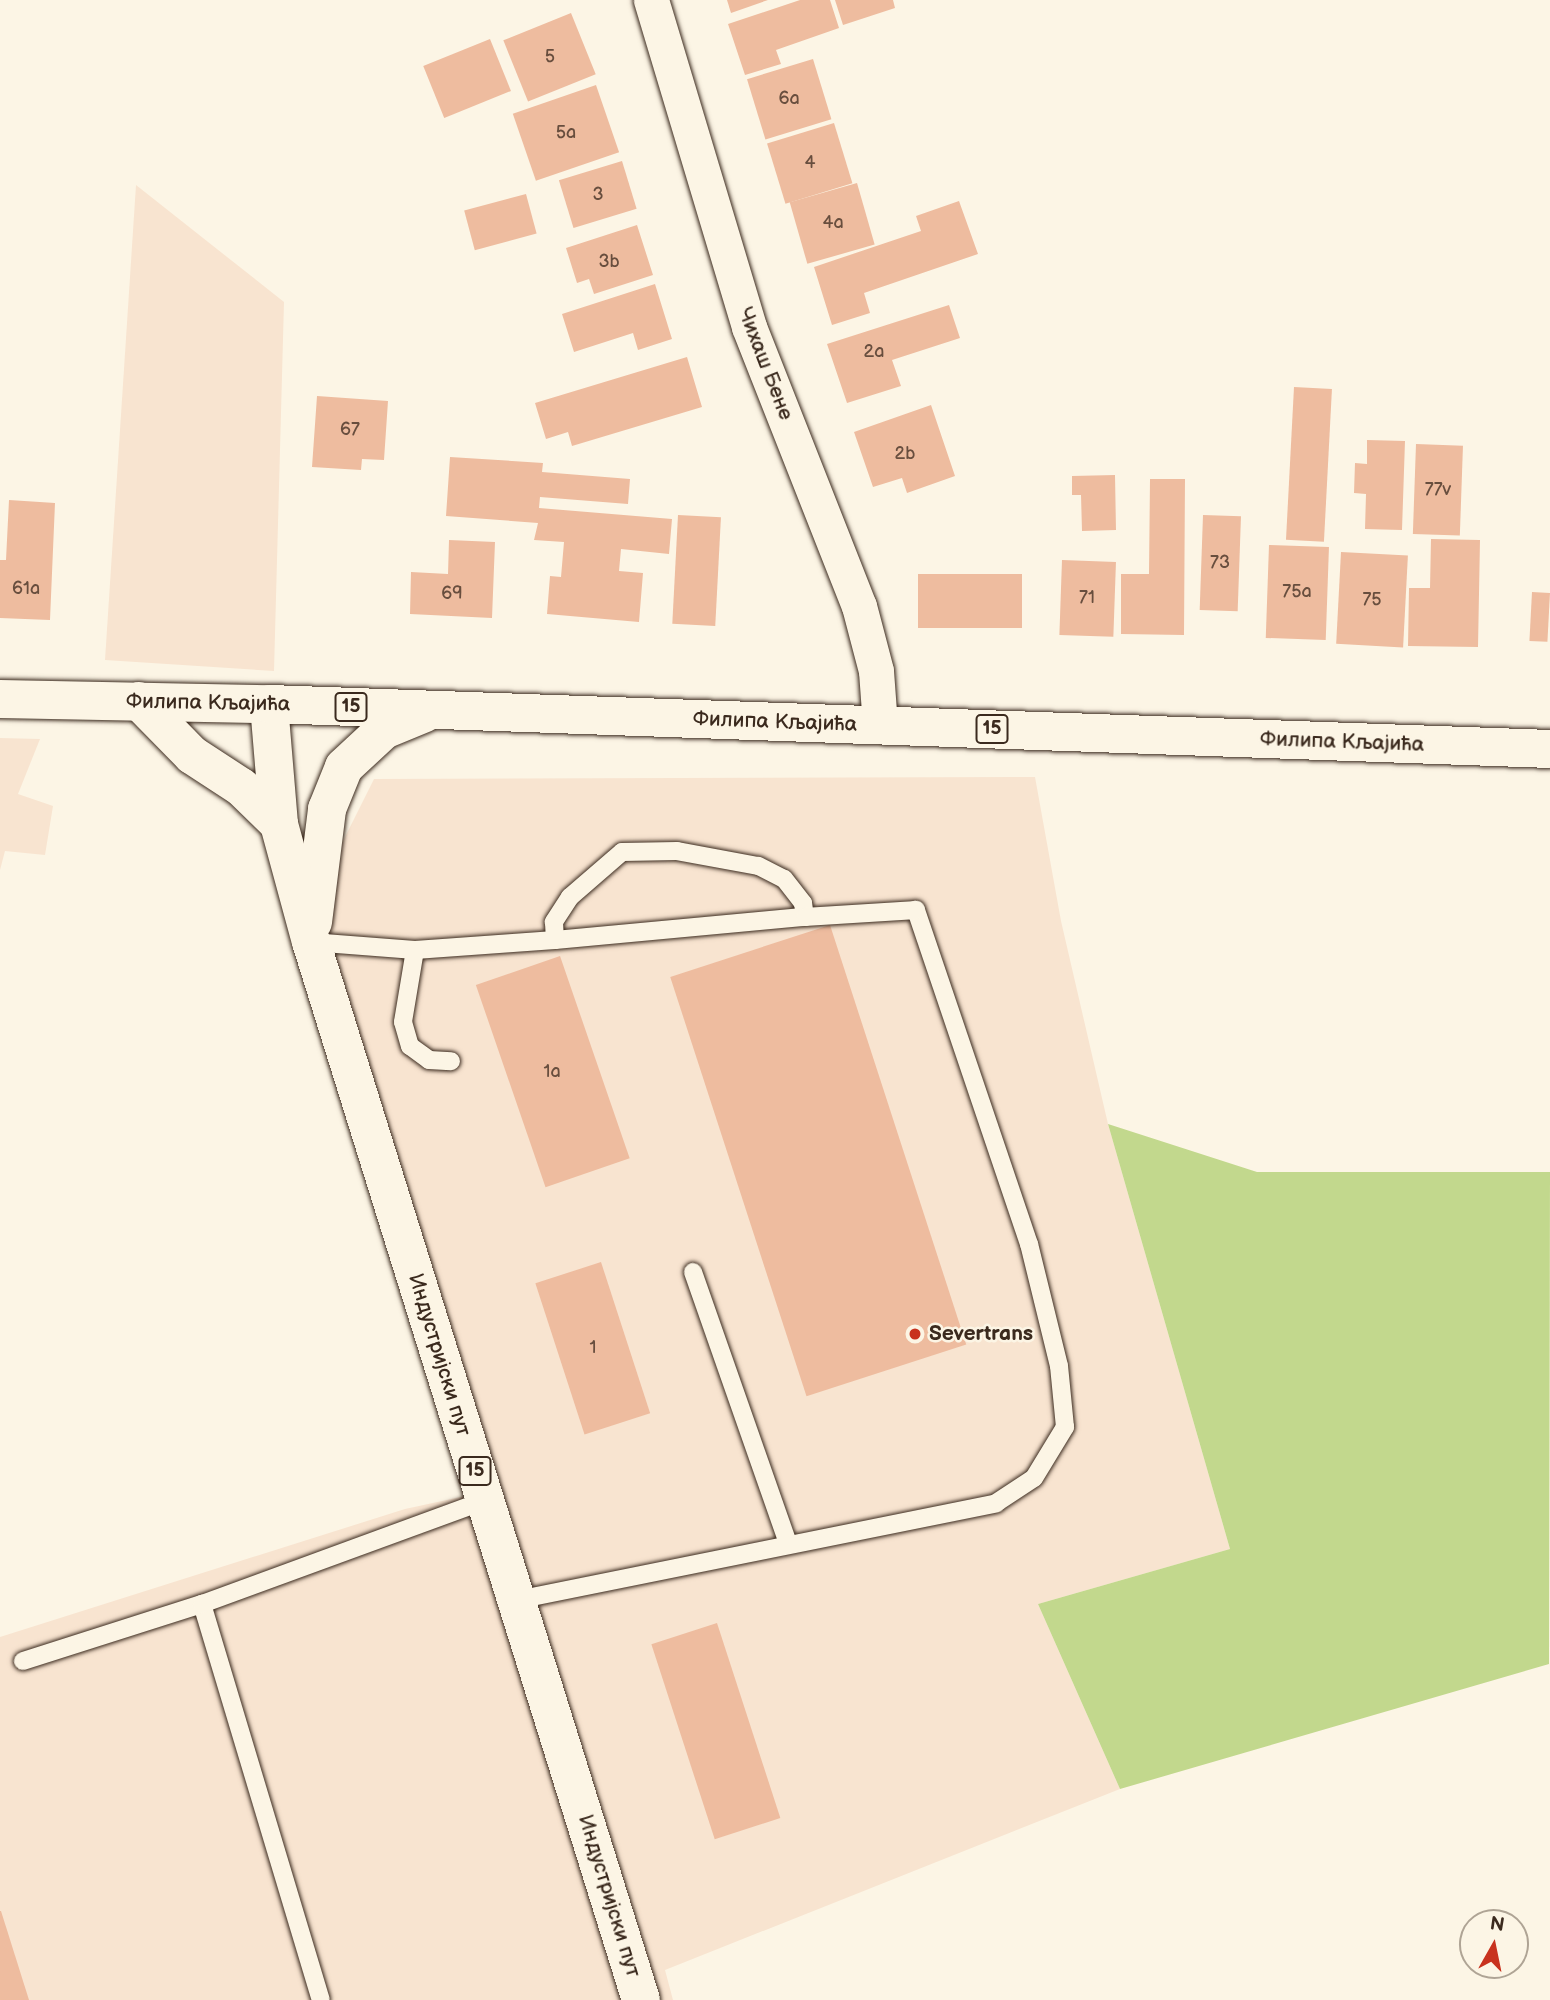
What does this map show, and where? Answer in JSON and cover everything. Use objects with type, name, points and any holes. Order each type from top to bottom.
[{"type":"main road","name":"Филипа Кљајића","points":[[0,699],[269,704],[1550,749]]},
{"type":"main road","points":[[139,701],[192,755],[241,787],[279,824]]},
{"type":"main road","name":"Индустријски пут","points":[[269,704],[279,824],[311,942],[641,2000]]},
{"type":"main road","points":[[311,942],[327,809],[344,767],[384,730],[434,710]]},
{"type":"street","name":"Чихаш Бене","points":[[651,0],[749,327],[859,606],[876,671],[880,726]]},
{"type":"lane","points":[[555,940],[554,922],[570,897],[622,852],[677,851],[758,866],[784,879],[803,903],[805,917]]},
{"type":"lane","points":[[311,942],[415,950],[916,909],[1029,1244],[1059,1366],[1065,1427],[1034,1478],[996,1503],[787,1541],[517,1600]]},
{"type":"lane","points":[[415,950],[402,1022],[410,1046],[429,1060],[450,1060]]},
{"type":"lane","points":[[693,1272],[787,1541]]},
{"type":"lane","points":[[23,1661],[202,1604],[484,1500]]},
{"type":"lane","points":[[202,1604],[321,2000]]},
{"type":"shaded area","points":[[136,185],[284,302],[274,671],[105,660]]},
{"type":"shaded area","points":[[0,738],[40,739],[18,794],[53,806],[45,855],[5,851],[0,870]]},
{"type":"shaded area","points":[[1035,777],[1061,921],[1108,1124],[1230,1549],[1038,1604],[1120,1789],[665,1970],[673,2000],[0,2000],[0,1637],[405,1509],[493,1490],[337,1019],[318,891],[374,779]]},
{"type":"green space","points":[[1108,1124],[1257,1172],[1550,1172],[1549,1664],[1120,1789],[1038,1604],[1230,1549]]},
{"type":"building","points":[[727,0],[768,0],[731,13]]},
{"type":"building","points":[[800,0],[830,0],[839,28],[776,50],[781,64],[745,75],[728,24]]},
{"type":"building","points":[[835,0],[893,0],[895,8],[843,25]]},
{"type":"building","points":[[571,13],[596,74],[528,102],[503,40]]},
{"type":"building","points":[[490,39],[511,91],[444,118],[423,66]]},
{"type":"building","points":[[813,59],[831,119],[765,139],[747,79]]},
{"type":"building","points":[[596,85],[619,152],[536,181],[513,114]]},
{"type":"building","points":[[834,123],[852,183],[785,204],[767,143]]},
{"type":"building","points":[[622,161],[637,209],[574,228],[559,180]]},
{"type":"building","points":[[857,183],[875,245],[807,264],[790,202]]},
{"type":"building","points":[[526,194],[537,234],[475,250],[464,211]]},
{"type":"building","points":[[959,201],[978,254],[864,293],[870,313],[832,325],[814,267],[921,231],[916,216]]},
{"type":"building","points":[[637,225],[653,275],[594,294],[589,279],[577,283],[566,248]]},
{"type":"building","points":[[655,284],[672,339],[638,350],[633,333],[574,352],[562,314]]},
{"type":"building","points":[[949,305],[960,338],[892,360],[901,386],[847,403],[827,344]]},
{"type":"building","points":[[687,357],[702,407],[572,446],[568,432],[546,439],[535,403]]},
{"type":"building","points":[[1294,387],[1332,389],[1324,542],[1286,540]]},
{"type":"building","points":[[317,396],[388,401],[384,460],[362,459],[361,470],[312,467]]},
{"type":"building","points":[[931,405],[955,476],[907,493],[902,478],[873,487],[854,432]]},
{"type":"building","points":[[1367,440],[1405,441],[1402,530],[1365,529],[1366,494],[1354,493],[1355,463],[1367,464]]},
{"type":"building","points":[[1416,444],[1463,446],[1460,536],[1413,534]]},
{"type":"building","points":[[450,457],[543,463],[542,472],[630,479],[628,504],[540,497],[539,508],[672,519],[669,554],[621,549],[619,571],[643,573],[639,622],[547,614],[550,576],[561,577],[564,542],[534,540],[538,523],[446,516]]},
{"type":"building","points":[[1115,475],[1116,530],[1082,531],[1081,495],[1072,495],[1072,476]]},
{"type":"building","points":[[1150,479],[1185,479],[1184,635],[1121,634],[1121,574],[1149,574]]},
{"type":"building","points":[[9,500],[55,503],[50,620],[0,618],[0,560],[6,560]]},
{"type":"building","points":[[678,515],[721,517],[715,626],[672,624]]},
{"type":"building","points":[[1203,515],[1241,516],[1238,611],[1200,610]]},
{"type":"building","points":[[1431,539],[1480,540],[1478,647],[1408,646],[1409,588],[1430,588]]},
{"type":"building","points":[[449,540],[495,542],[492,618],[410,614],[411,572],[448,574]]},
{"type":"building","points":[[1269,545],[1329,547],[1326,640],[1266,638]]},
{"type":"building","points":[[1341,552],[1408,556],[1403,647],[1336,644]]},
{"type":"building","points":[[1062,560],[1116,562],[1113,637],[1059,635]]},
{"type":"building","points":[[918,574],[1022,574],[1022,628],[918,628]]},
{"type":"building","points":[[1532,592],[1550,593],[1547,642],[1529,641]]},
{"type":"building","points":[[830,925],[966,1344],[806,1396],[670,977]]},
{"type":"building","points":[[560,956],[630,1158],[546,1187],[476,985]]},
{"type":"building","points":[[601,1262],[650,1413],[585,1435],[535,1283]]},
{"type":"building","points":[[717,1623],[780,1818],[715,1839],[651,1644]]},
{"type":"building","points":[[1,1911],[29,2000],[0,2000]]},
{"type":"place","name":"Severtrans","points":[[915,1334]]}]
